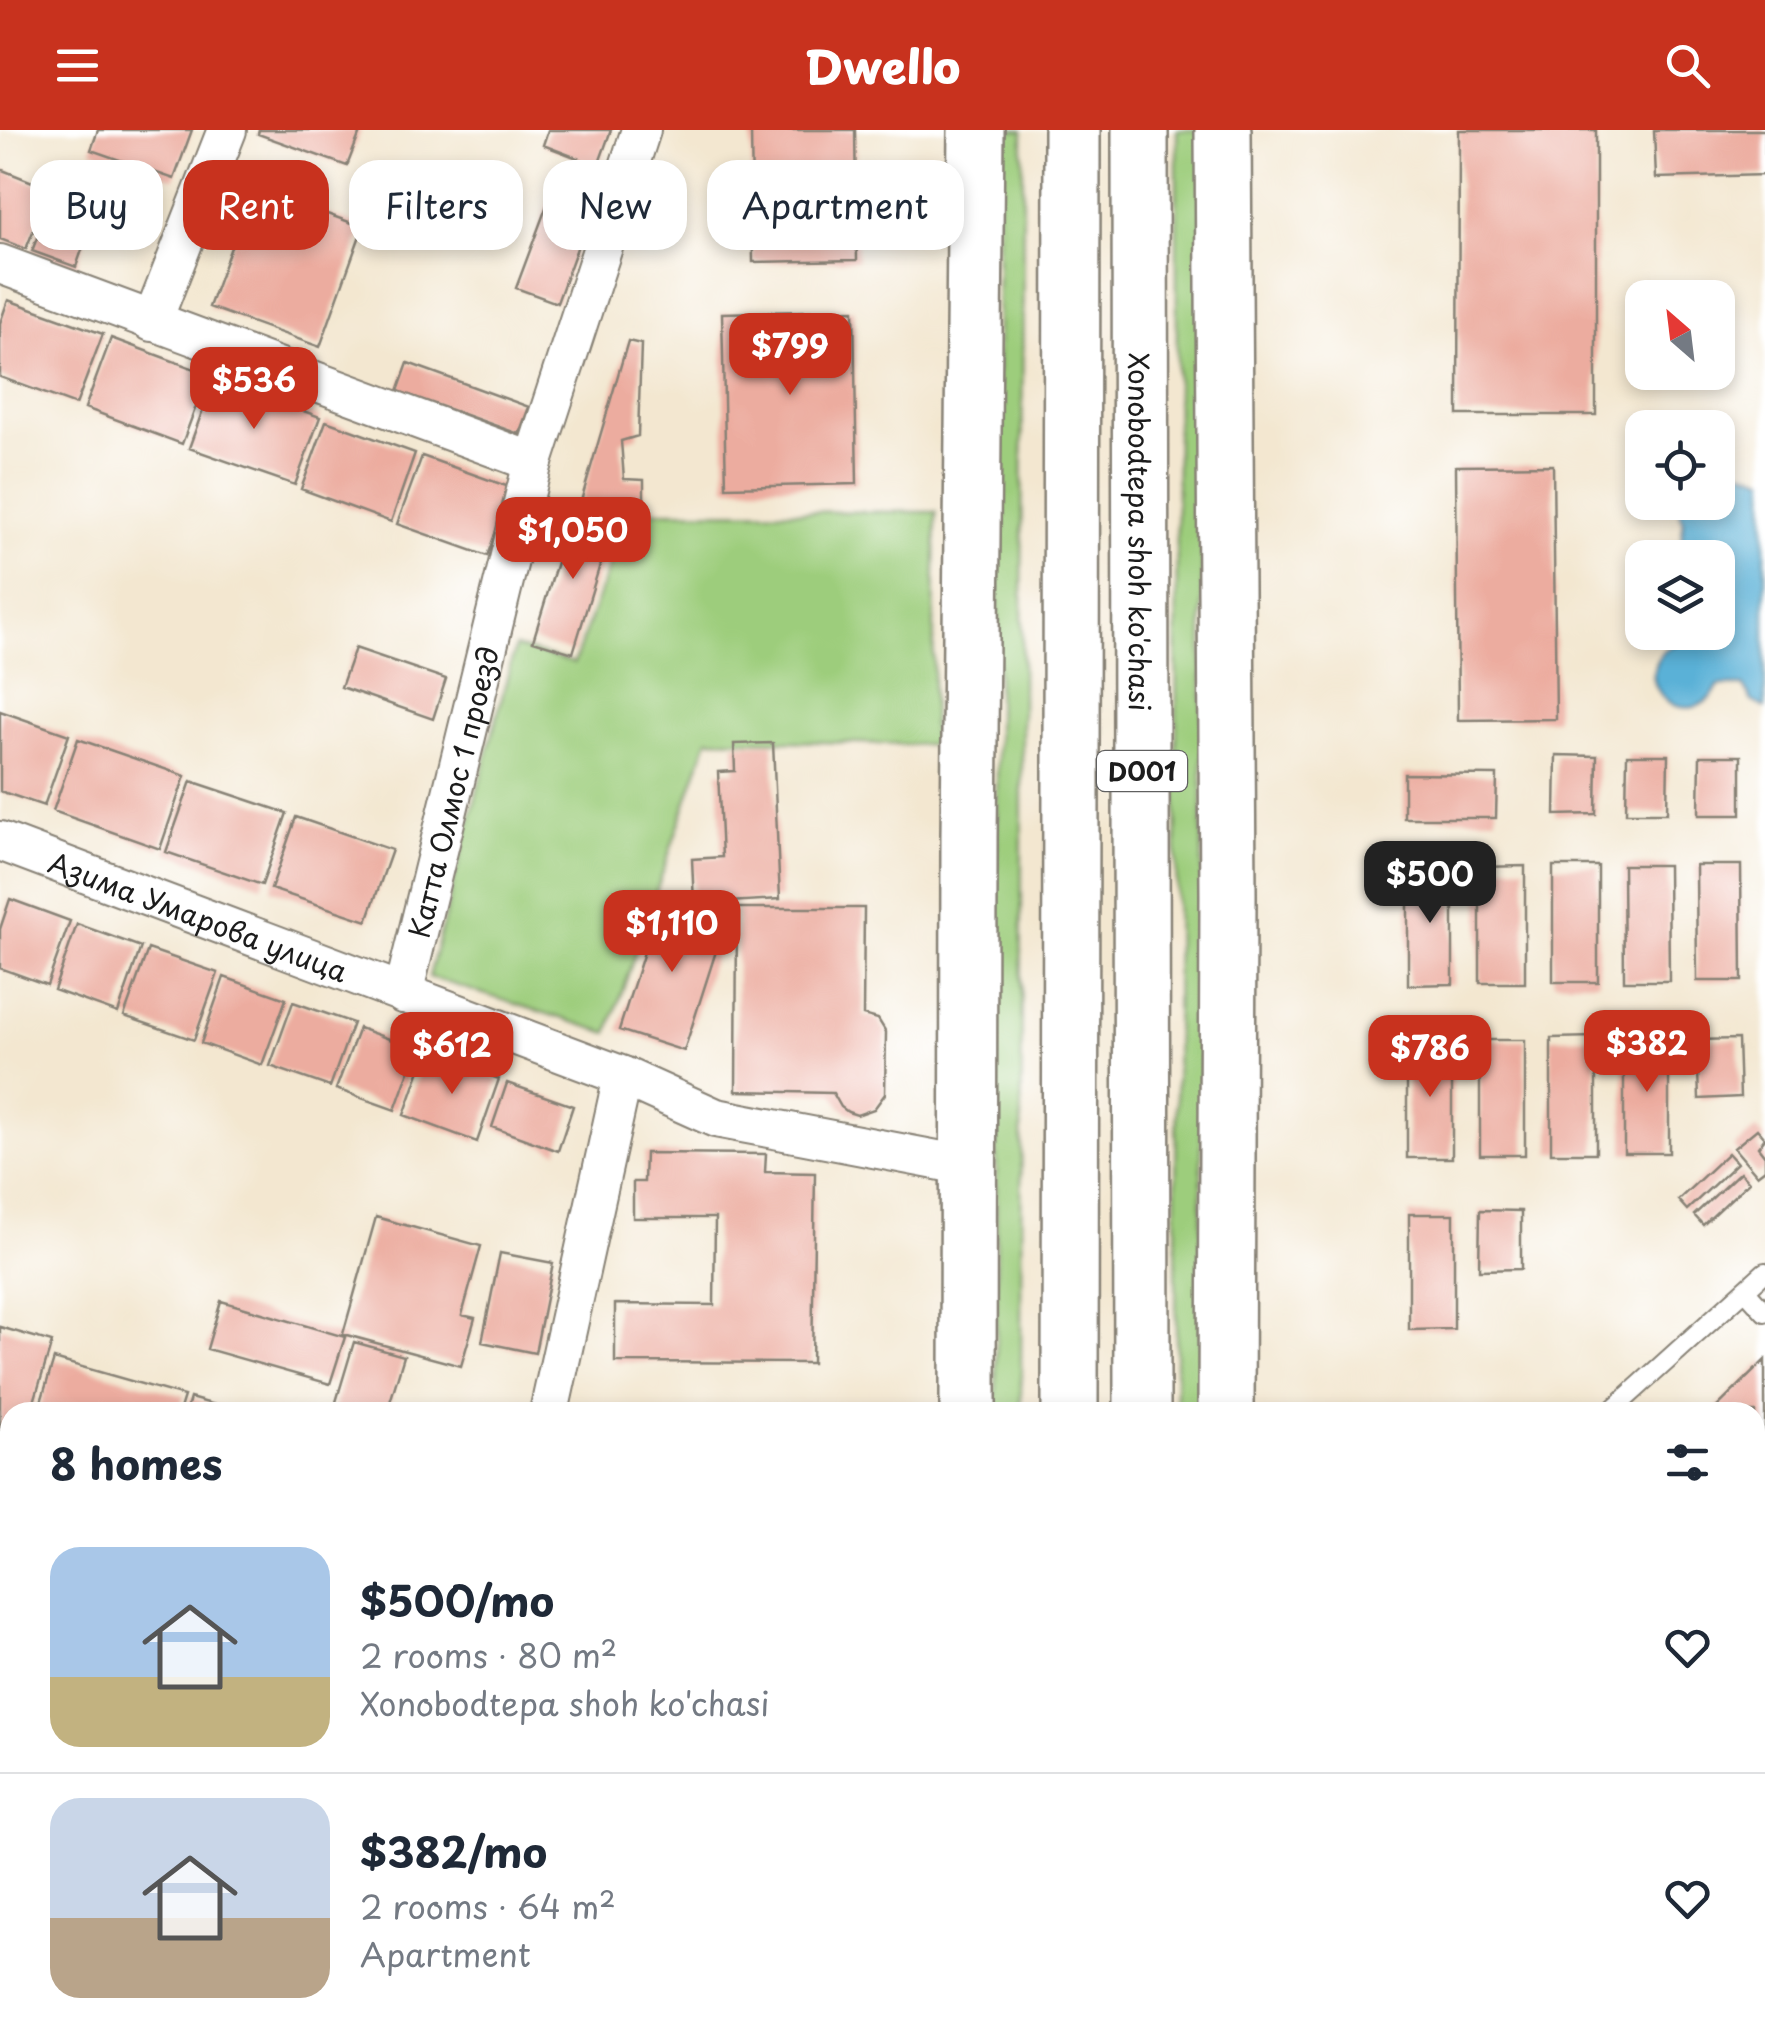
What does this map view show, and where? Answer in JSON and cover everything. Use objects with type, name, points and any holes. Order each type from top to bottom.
[{"type":"highway","points":[[968,1402],[976,130]]},
{"type":"highway","name":"D001","points":[[1070,1402],[1072,130]]},
{"type":"highway","name":"Xonobodtepa shoh ko'chasi","points":[[1140,130],[1142,1402]]},
{"type":"highway","points":[[1223,130],[1228,876],[1226,1402]]},
{"type":"street","points":[[152,322],[227,130]]},
{"type":"street","name":"Катта Олмос 1 проезд","points":[[402,994],[534,462],[642,130]]},
{"type":"street","points":[[0,264],[534,462]]},
{"type":"street","name":"Азима Умарова улица","points":[[0,841],[624,1076],[716,1118],[968,1166]]},
{"type":"street","points":[[551,1402],[624,1076]]},
{"type":"lane","points":[[1621,1402],[1765,1272]]},
{"type":"lane","points":[[1746,1290],[1765,1312]]},
{"type":"green space","points":[[998,130],[1023,130],[1021,1402],[996,1402]]},
{"type":"green space","points":[[1177,130],[1200,130],[1201,1402],[1176,1402]]},
{"type":"green space","points":[[629,511],[936,512],[932,745],[708,739],[608,1033],[429,977],[515,647],[574,663]]},
{"type":"water","points":[[1735,468],[1765,478],[1765,708],[1752,701],[1743,686],[1719,686],[1704,702],[1689,708],[1674,705],[1655,682],[1654,667],[1668,650],[1735,650],[1735,540],[1681,540],[1683,521],[1735,520]]},
{"type":"building","points":[[98,130],[192,130],[174,179],[163,175],[163,160],[120,160],[91,150]]},
{"type":"building","points":[[259,130],[361,130],[347,166],[258,134]]},
{"type":"building","points":[[548,130],[611,130],[600,160],[582,160],[543,145]]},
{"type":"building","points":[[751,130],[855,130],[855,160],[751,160]]},
{"type":"building","points":[[1459,130],[1596,130],[1596,415],[1458,415]]},
{"type":"building","points":[[1654,130],[1765,130],[1765,175],[1656,178]]},
{"type":"building","points":[[0,169],[30,181],[30,239],[26,249],[0,239]]},
{"type":"building","points":[[329,215],[349,222],[349,250],[355,250],[320,347],[209,307],[230,250],[329,250]]},
{"type":"building","points":[[543,216],[543,250],[576,250],[557,303],[516,288]]},
{"type":"building","points":[[32,250],[82,250],[76,267]]},
{"type":"building","points":[[753,250],[857,250],[857,260],[753,262]]},
{"type":"building","points":[[8,300],[103,334],[76,405],[0,377],[0,323]]},
{"type":"building","points":[[854,310],[857,484],[726,487],[722,313]]},
{"type":"building","points":[[111,338],[208,374],[182,444],[85,408]]},
{"type":"building","points":[[628,341],[641,344],[638,436],[621,441],[624,479],[644,480],[644,505],[581,501]]},
{"type":"building","points":[[408,363],[529,407],[519,434],[398,391]]},
{"type":"building","points":[[214,379],[320,417],[295,485],[189,448]]},
{"type":"building","points":[[326,421],[415,453],[391,522],[301,489]]},
{"type":"building","points":[[422,456],[512,488],[487,556],[397,524]]},
{"type":"building","points":[[1553,465],[1556,719],[1458,720],[1456,466]]},
{"type":"building","points":[[573,510],[613,522],[573,653],[533,641]]},
{"type":"building","points":[[355,648],[446,679],[433,719],[341,687]]},
{"type":"building","points":[[0,711],[69,735],[44,806],[0,791]]},
{"type":"building","points":[[78,739],[185,776],[160,849],[53,811]]},
{"type":"building","points":[[773,743],[780,899],[694,904],[692,859],[722,857],[718,772],[735,771],[734,744]]},
{"type":"building","points":[[1556,755],[1597,756],[1596,814],[1555,815]]},
{"type":"building","points":[[1627,755],[1668,755],[1667,813],[1626,813]]},
{"type":"building","points":[[1700,756],[1741,756],[1741,815],[1699,815]]},
{"type":"building","points":[[1404,774],[1497,775],[1496,818],[1404,818]]},
{"type":"building","points":[[191,781],[287,813],[262,885],[166,852]]},
{"type":"building","points":[[296,817],[392,850],[367,921],[271,889]]},
{"type":"building","points":[[1623,865],[1668,865],[1669,981],[1624,981]]},
{"type":"building","points":[[1696,865],[1741,865],[1742,981],[1697,981]]},
{"type":"building","points":[[1525,866],[1525,983],[1480,983],[1480,867]]},
{"type":"building","points":[[1553,866],[1598,866],[1598,982],[1553,982]]},
{"type":"building","points":[[1408,868],[1453,868],[1453,984],[1408,985]]},
{"type":"building","points":[[10,899],[70,921],[47,985],[0,968],[0,929]]},
{"type":"building","points":[[661,899],[726,920],[684,1051],[619,1030]]},
{"type":"building","points":[[737,908],[864,908],[863,1015],[878,1019],[886,1032],[885,1094],[874,1109],[857,1115],[848,1112],[833,1093],[736,1091]]},
{"type":"building","points":[[77,924],[141,947],[118,1013],[54,990]]},
{"type":"building","points":[[148,949],[218,973],[194,1040],[124,1016]]},
{"type":"building","points":[[224,977],[286,999],[262,1065],[201,1043]]},
{"type":"building","points":[[293,1002],[353,1023],[330,1087],[270,1066]]},
{"type":"building","points":[[359,1028],[417,1049],[395,1110],[336,1089]]},
{"type":"building","points":[[1596,1037],[1596,1153],[1551,1153],[1551,1038]]},
{"type":"building","points":[[1669,1037],[1669,1153],[1624,1153],[1624,1038]]},
{"type":"building","points":[[1738,1039],[1740,1097],[1699,1099],[1697,1040]]},
{"type":"building","points":[[1480,1040],[1525,1040],[1525,1155],[1480,1155]]},
{"type":"building","points":[[1407,1042],[1452,1042],[1452,1158],[1407,1158]]},
{"type":"building","points":[[426,1053],[499,1079],[477,1142],[404,1115]]},
{"type":"building","points":[[507,1083],[573,1106],[558,1151],[492,1127]]},
{"type":"building","points":[[1757,1129],[1765,1138],[1758,1147],[1765,1156],[1765,1169],[1757,1175],[1734,1148]]},
{"type":"building","points":[[645,1153],[766,1154],[765,1172],[815,1173],[812,1363],[615,1362],[615,1304],[714,1305],[715,1218],[633,1218],[633,1182],[644,1182]]},
{"type":"building","points":[[1728,1153],[1737,1163],[1687,1210],[1678,1200]]},
{"type":"building","points":[[1740,1172],[1749,1182],[1703,1225],[1694,1215]]},
{"type":"building","points":[[1480,1210],[1521,1211],[1521,1269],[1479,1270]]},
{"type":"building","points":[[1409,1214],[1454,1214],[1454,1329],[1409,1330]]},
{"type":"building","points":[[376,1217],[481,1246],[462,1315],[475,1318],[461,1366],[343,1334]]},
{"type":"building","points":[[500,1253],[553,1263],[535,1353],[482,1342]]},
{"type":"building","points":[[221,1301],[345,1337],[330,1384],[207,1349]]},
{"type":"building","points":[[0,1327],[52,1342],[34,1402],[0,1402]]},
{"type":"building","points":[[354,1342],[404,1356],[390,1402],[336,1402]]},
{"type":"building","points":[[54,1359],[184,1396],[182,1402],[41,1402]]},
{"type":"building","points":[[1765,1360],[1765,1402],[1722,1402]]}]
